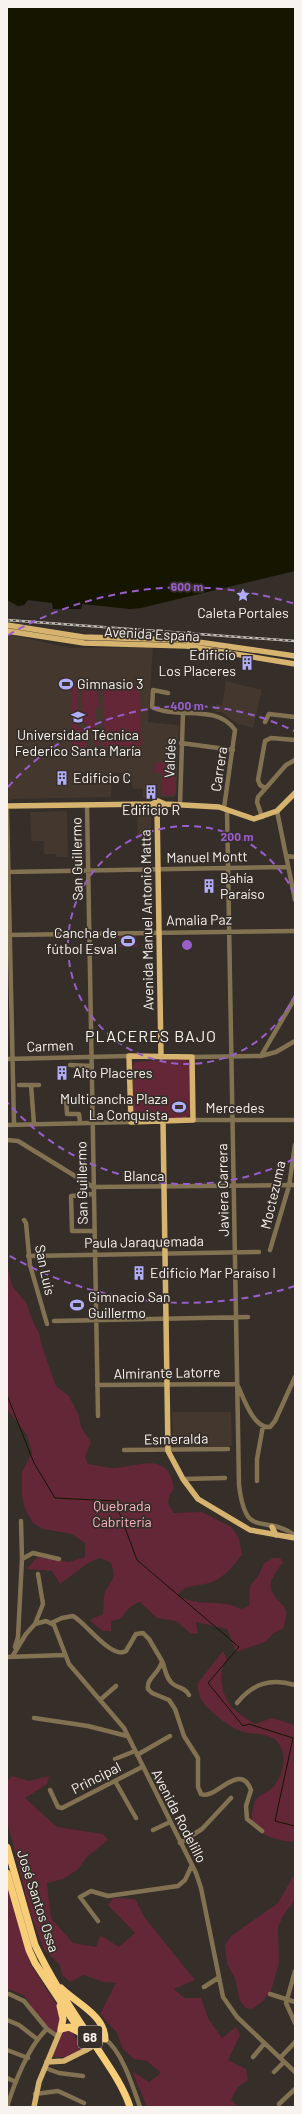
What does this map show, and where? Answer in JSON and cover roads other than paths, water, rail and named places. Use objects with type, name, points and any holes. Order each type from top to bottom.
[{"type":"highway","name":"José Santos Ossa","points":[[7,1847],[35,1945],[47,1969],[108,2064],[130,2107]]},
{"type":"highway","name":"José Santos Ossa","points":[[7,1873],[29,1950],[35,1963],[118,2090],[125,2107]]},
{"type":"highway","points":[[47,1969],[71,1997],[92,2013],[99,2022],[104,2030],[102,2040]]},
{"type":"highway","points":[[58,2000],[62,2011],[61,2029],[69,2027],[81,2033]]},
{"type":"main road","name":"Avenida España","points":[[7,625],[83,637],[184,640],[295,656]]},
{"type":"main road","name":"Avenida España","points":[[7,631],[84,643],[186,646],[295,664]]},
{"type":"main road","points":[[7,806],[180,804],[226,809],[249,818],[262,817],[277,811],[295,793]]},
{"type":"main road","name":"Avenida Manuel Antonio Matta","points":[[155,805],[160,932],[161,1057]]},
{"type":"main road","points":[[129,1056],[131,1122]]},
{"type":"main road","name":"Carmen","points":[[129,1056],[192,1057]]},
{"type":"main road","points":[[192,1057],[193,1120]]},
{"type":"main road","name":"Mercedes","points":[[131,1122],[193,1120]]},
{"type":"main road","points":[[163,1121],[166,1318],[165,1408],[167,1419],[168,1451],[183,1479],[198,1499],[250,1530],[276,1536],[295,1538]]},
{"type":"main road","points":[[272,1527],[276,1536]]},
{"type":"main road","points":[[34,2107],[35,2094],[61,2029]]},
{"type":"main road","points":[[47,2062],[64,2061],[102,2040]]},
{"type":"street","points":[[168,693],[153,690],[152,707],[183,713]]},
{"type":"street","name":"Carrera","points":[[183,713],[217,716],[228,723],[235,733],[226,809]]},
{"type":"street","name":"Valdés","points":[[180,804],[183,713]]},
{"type":"street","points":[[265,722],[269,714],[295,717]]},
{"type":"street","points":[[265,788],[260,785],[258,780],[265,741],[271,738],[295,740]]},
{"type":"street","points":[[181,743],[233,750]]},
{"type":"street","points":[[262,817],[257,800],[265,788],[286,764],[295,760]]},
{"type":"street","name":"San Guillermo","points":[[87,805],[96,1385],[98,1416]]},
{"type":"street","name":"Javiera Carrera","points":[[226,809],[239,1478],[243,1510],[248,1518],[255,1522],[295,1535]]},
{"type":"street","points":[[7,810],[8,935],[14,1124]]},
{"type":"street","points":[[277,811],[295,900]]},
{"type":"street","points":[[286,856],[295,857]]},
{"type":"street","name":"Manuel Montt","points":[[7,872],[288,867]]},
{"type":"street","name":"Amalia Paz","points":[[8,935],[295,931]]},
{"type":"street","points":[[261,1056],[295,998]]},
{"type":"street","points":[[261,1056],[276,1052],[295,1041]]},
{"type":"street","name":"Carmen","points":[[192,1057],[231,1055],[261,1056]]},
{"type":"street","name":"Carmen","points":[[7,1059],[129,1056]]},
{"type":"street","points":[[70,1065],[92,1066]]},
{"type":"street","points":[[19,1085],[39,1085]]},
{"type":"street","points":[[31,1085],[34,1124]]},
{"type":"street","points":[[66,1098],[67,1114],[82,1114],[80,1122]]},
{"type":"street","name":"Mercedes","points":[[193,1120],[295,1120]]},
{"type":"street","name":"Mercedes","points":[[7,1125],[80,1122],[131,1122]]},
{"type":"street","points":[[7,1140],[18,1141],[93,1187]]},
{"type":"street","name":"Moctezuma","points":[[270,1250],[289,1186],[295,1145]]},
{"type":"street","name":"Blanca","points":[[93,1187],[295,1186]]},
{"type":"street","points":[[93,1194],[71,1196],[71,1223],[72,1231],[94,1231]]},
{"type":"street","name":"San Luis","points":[[24,1220],[26,1223],[28,1256],[47,1324]]},
{"type":"street","name":"Paula Jaraquemada","points":[[28,1256],[259,1252]]},
{"type":"street","points":[[54,1321],[166,1318],[248,1318]]},
{"type":"street","points":[[237,1384],[254,1419],[263,1426],[270,1427],[275,1421],[295,1377]]},
{"type":"street","name":"Almirante Latorre","points":[[96,1385],[237,1384]]},
{"type":"street","points":[[257,1481],[257,1459],[263,1426]]},
{"type":"street","name":"Esmeralda","points":[[124,1450],[168,1451],[228,1449]]},
{"type":"street","points":[[183,1479],[225,1478]]},
{"type":"street","points":[[9,1657],[17,1642],[22,1559],[21,1520]]},
{"type":"street","points":[[22,1559],[33,1553],[59,1559]]},
{"type":"street","points":[[9,1657],[35,1624],[43,1604],[38,1574]]},
{"type":"street","points":[[35,1624],[43,1621],[51,1623],[62,1618],[73,1616],[111,1650],[120,1654],[126,1652],[136,1634],[143,1633],[150,1639],[162,1661],[169,1680],[173,1684],[185,1688],[189,1695]]},
{"type":"street","name":"Avenida Rodelillo","points":[[51,1623],[58,1633],[64,1655],[74,1671],[116,1717],[136,1753],[192,1865],[201,1888],[218,1978],[223,1997],[230,2010],[295,2072]]},
{"type":"street","points":[[9,1657],[64,1655]]},
{"type":"street","points":[[162,1661],[159,1672],[149,1682],[148,1689],[152,1693],[169,1700],[175,1709],[184,1736],[198,1758],[198,1787],[200,1794],[209,1794],[236,1779],[244,1781],[250,1790],[246,1806],[247,1819],[262,1831]]},
{"type":"street","points":[[237,1703],[254,1687],[267,1682],[281,1682],[295,1685]]},
{"type":"street","points":[[100,1700],[116,1686]]},
{"type":"street","points":[[34,1718],[88,1726],[127,1736]]},
{"type":"street","points":[[115,1759],[136,1753],[170,1736]]},
{"type":"street","name":"Principal","points":[[50,1790],[60,1808],[142,1767]]},
{"type":"street","points":[[115,1781],[136,1818]]},
{"type":"street","points":[[180,1843],[202,1829],[230,1798]]},
{"type":"street","points":[[153,1830],[170,1822]]},
{"type":"street","points":[[98,1921],[80,1897],[91,1891],[108,1896],[178,1886],[185,1880],[192,1865]]},
{"type":"street","points":[[295,1971],[287,1999],[288,2009],[295,2023]]},
{"type":"street","points":[[204,1987],[218,1978]]},
{"type":"street","points":[[9,1994],[24,2001],[47,2029],[57,2036]]},
{"type":"street","points":[[270,1994],[295,2002]]},
{"type":"street","points":[[7,2020],[19,2025],[37,2039]]},
{"type":"street","points":[[7,2107],[16,2082],[37,2039],[47,2029]]},
{"type":"street","points":[[102,2040],[112,2045],[130,2080],[140,2107]]},
{"type":"street","points":[[274,2072],[295,2042]]},
{"type":"street","points":[[253,2057],[264,2044]]},
{"type":"street","points":[[7,2050],[28,2058]]},
{"type":"street","points":[[45,2068],[59,2073],[83,2076]]},
{"type":"street","points":[[7,2078],[16,2082]]},
{"type":"street","points":[[279,2104],[295,2089]]},
{"type":"street","points":[[35,2094],[58,2092],[84,2103]]},
{"type":"waterway","name":"Quebrada Cabritería","points":[[7,1395],[34,1463],[55,1498],[115,1501],[137,1560],[239,1647],[208,1683],[243,1726],[249,1724],[293,1738],[275,1821],[295,1826]]},
{"type":"railway","points":[[7,620],[295,641]]},
{"type":"place","name":"Caleta Portales","points":[[243,595]]},
{"type":"place","name":"Edificio Los Placeres","points":[[247,663]]},
{"type":"place","name":"Gimnasio 3","points":[[66,684]]},
{"type":"place","name":"Universidad Técnica Federico Santa María","points":[[78,717]]},
{"type":"place","name":"Edificio C","points":[[62,778]]},
{"type":"place","name":"Edificio R","points":[[151,792]]},
{"type":"place","name":"Bahía Paraíso","points":[[209,886]]},
{"type":"place","name":"Cancha de fútbol Esval","points":[[128,941]]},
{"type":"place","name":"Alto Placeres","points":[[62,1073]]},
{"type":"place","name":"Multicancha Plaza La Conquista","points":[[179,1107]]},
{"type":"place","name":"Edificio Mar Paraíso I","points":[[139,1273]]},
{"type":"place","name":"Gimnacio San Guillermo","points":[[77,1305]]},
{"type":"district","name":"PLACERES BAJO","points":[[151,1036]]}]
